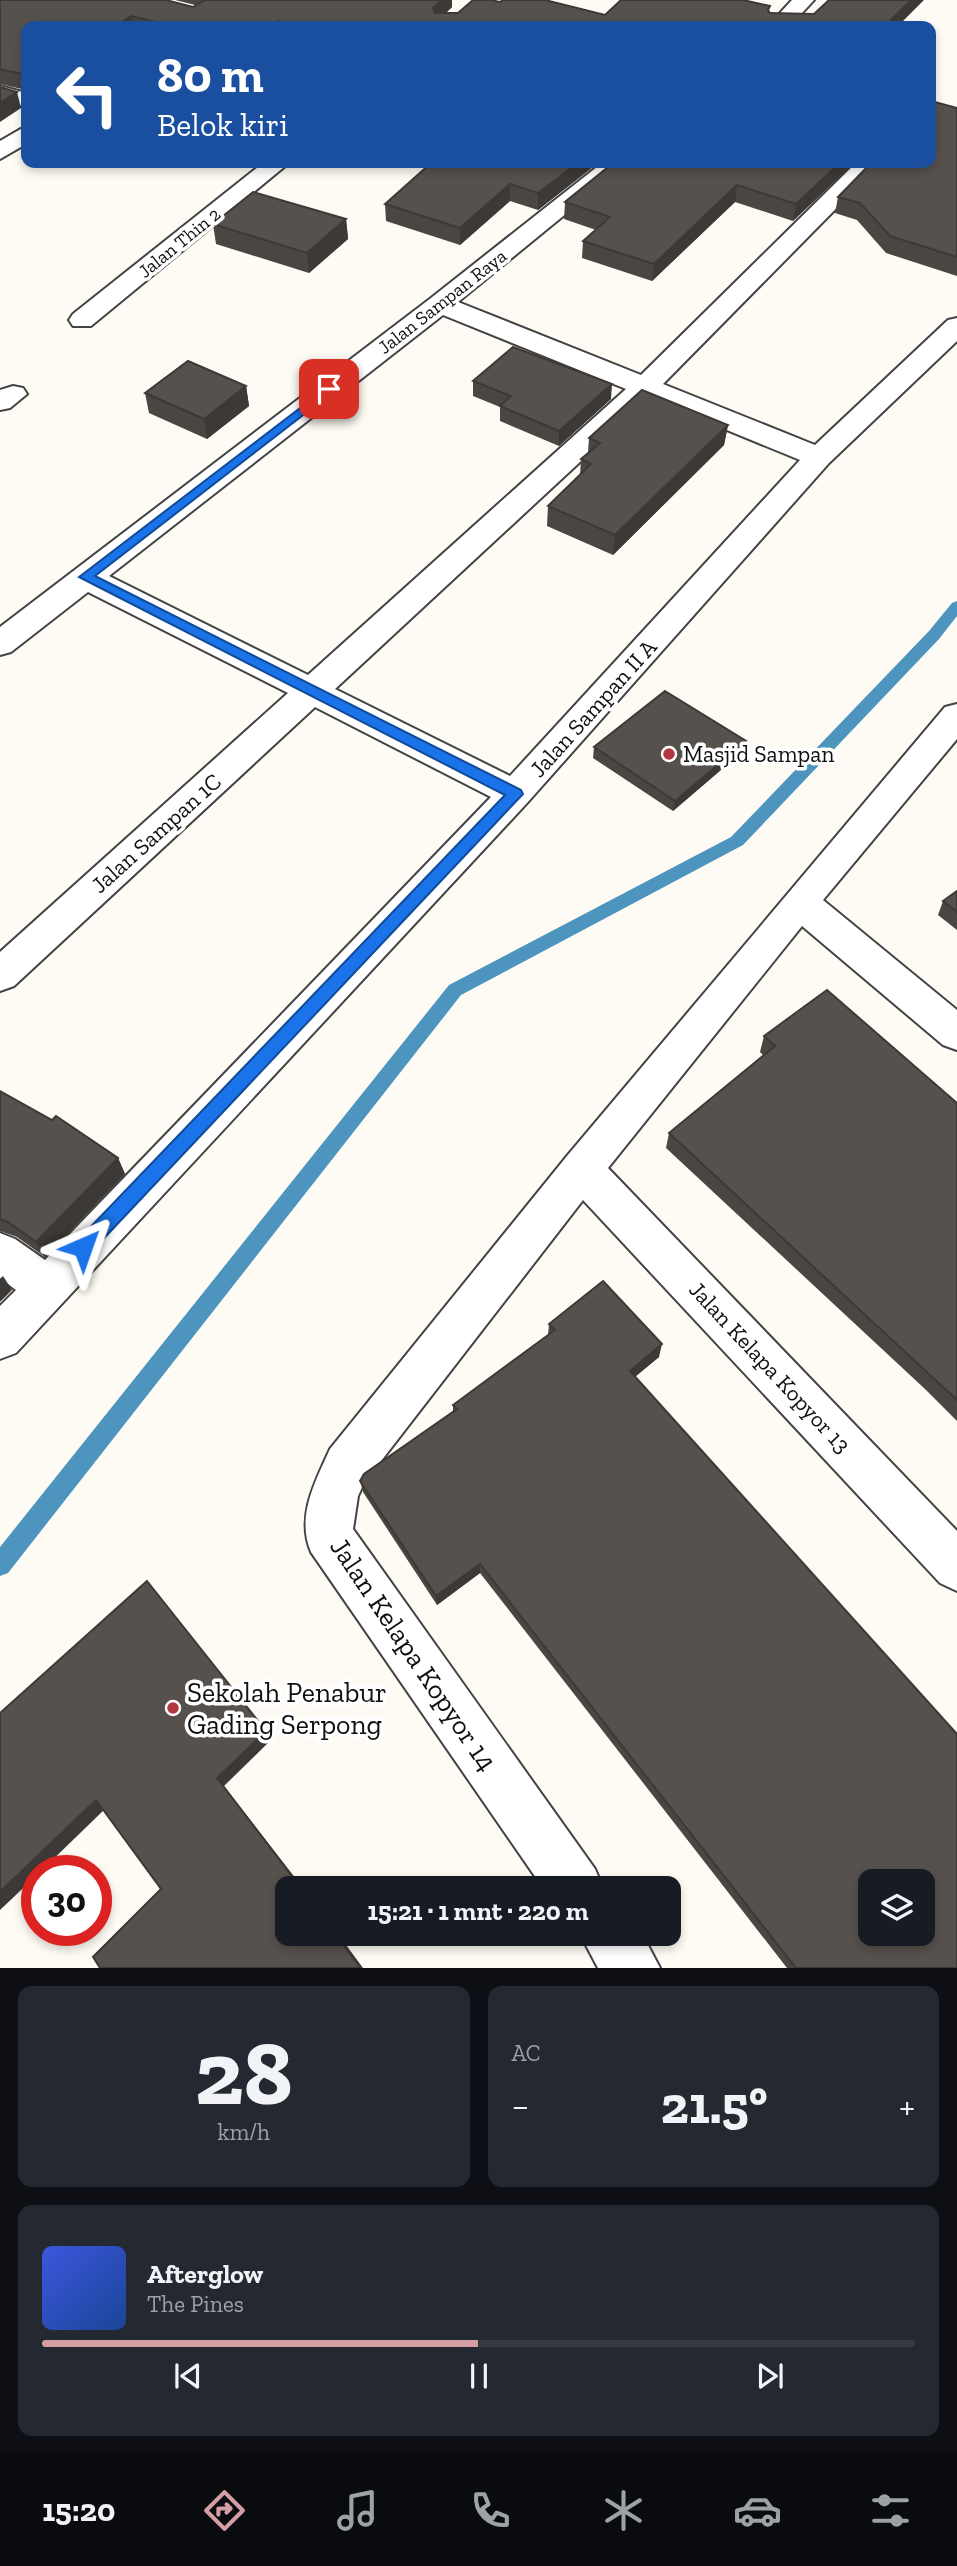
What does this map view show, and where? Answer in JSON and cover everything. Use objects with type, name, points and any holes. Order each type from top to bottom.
[{"type":"street","points":[[783,21],[804,0]]},
{"type":"street","points":[[0,93],[21,99]]},
{"type":"street","points":[[0,152],[16,132]]},
{"type":"street","name":"Jalan Thin 2","points":[[82,320],[271,168]]},
{"type":"street","name":"Jalan Sampan Raya","points":[[0,644],[440,304],[610,168]]},
{"type":"street","points":[[311,690],[643,388],[864,168]]},
{"type":"street","points":[[440,304],[819,457]]},
{"type":"street","name":"Jalan Sampan II A","points":[[0,1338],[46,1286],[515,794],[819,457],[957,326]]},
{"type":"street","points":[[85,577],[515,794]]},
{"type":"street","name":"Jalan Sampan 1C","points":[[0,975],[311,690]]},
{"type":"street","points":[[582,1169],[800,902],[957,716]]},
{"type":"street","points":[[800,902],[957,1033]]},
{"type":"street","name":"Jalan Kelapa Kopyor 14","points":[[568,1876],[328,1535],[334,1494],[347,1466],[582,1169]]},
{"type":"street","name":"Jalan Kelapa Kopyor 13","points":[[582,1169],[957,1566]]},
{"type":"street","points":[[0,1253],[46,1286]]},
{"type":"street","points":[[616,1946],[632,1968]]},
{"type":"building","points":[[0,0],[166,0],[193,7],[205,0],[442,0],[433,8],[435,13],[458,13],[473,0],[545,0],[605,15],[621,0],[743,0],[770,6],[770,13],[814,14],[829,0],[911,0],[890,21],[152,21],[131,16],[124,21],[21,21],[21,74],[0,69]]},
{"type":"building","points":[[0,87],[17,92],[0,103]]},
{"type":"building","points":[[936,102],[957,108],[957,257],[890,236],[860,203],[838,197],[866,168],[936,168]]},
{"type":"building","points":[[425,168],[571,168],[538,193],[510,184],[460,228],[385,204]]},
{"type":"building","points":[[607,168],[835,168],[796,204],[737,185],[654,264],[583,241],[610,217],[565,202]]},
{"type":"building","points":[[253,192],[346,219],[307,253],[213,224]]},
{"type":"building","points":[[513,347],[612,384],[559,431],[500,406],[511,396],[473,381]]},
{"type":"building","points":[[188,361],[246,386],[204,419],[145,393]]},
{"type":"building","points":[[642,390],[728,425],[615,535],[548,506],[591,464],[581,459],[600,443],[589,438]]},
{"type":"building","name":"Masjid Sampan","points":[[665,691],[746,741],[675,801],[594,747]]},
{"type":"building","points":[[957,891],[957,912],[943,901]]},
{"type":"building","points":[[827,990],[957,1103],[957,1400],[669,1133],[775,1046],[764,1036]]},
{"type":"building","points":[[0,1091],[52,1120],[56,1116],[118,1158],[36,1242],[0,1219]]},
{"type":"building","points":[[603,1281],[662,1344],[630,1371],[957,1734],[957,1968],[796,1968],[480,1564],[436,1596],[360,1481],[364,1474],[457,1409],[453,1405],[555,1330],[549,1324]]},
{"type":"building","points":[[147,1581],[266,1731],[217,1778],[292,1876],[275,1876],[275,1946],[344,1946],[361,1968],[100,1968],[93,1957],[104,1946],[112,1946],[112,1938],[161,1889],[96,1800],[39,1855],[21,1855],[21,1872],[0,1892],[0,1713]]},
{"type":"waterway","points":[[0,1565],[455,990],[737,841],[934,635],[957,606]]},
{"type":"place","name":"Masjid Sampan","points":[[669,754]]},
{"type":"place","name":"Sekolah Penabur Gading Serpong","points":[[173,1708]]},
{"type":"route","points":[[83,1247],[515,794],[85,577],[329,389]]}]
